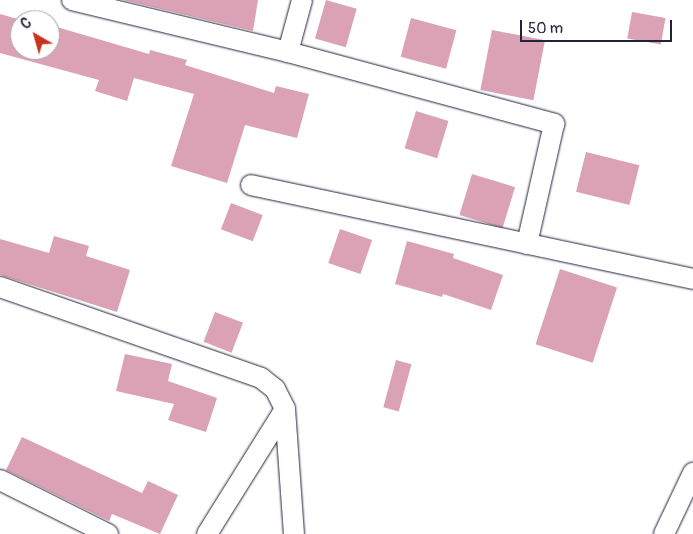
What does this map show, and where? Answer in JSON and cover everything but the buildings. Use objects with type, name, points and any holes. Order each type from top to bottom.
[{"type":"street","points":[[72,0],[288,52],[554,124],[527,244]]},
{"type":"street","points":[[288,52],[302,0]]},
{"type":"street","points":[[251,185],[693,279]]},
{"type":"street","points":[[0,287],[261,378],[275,389],[286,409],[294,534]]},
{"type":"street","points":[[207,534],[286,409]]},
{"type":"street","points":[[664,534],[693,473]]},
{"type":"street","points":[[0,480],[108,534]]}]
